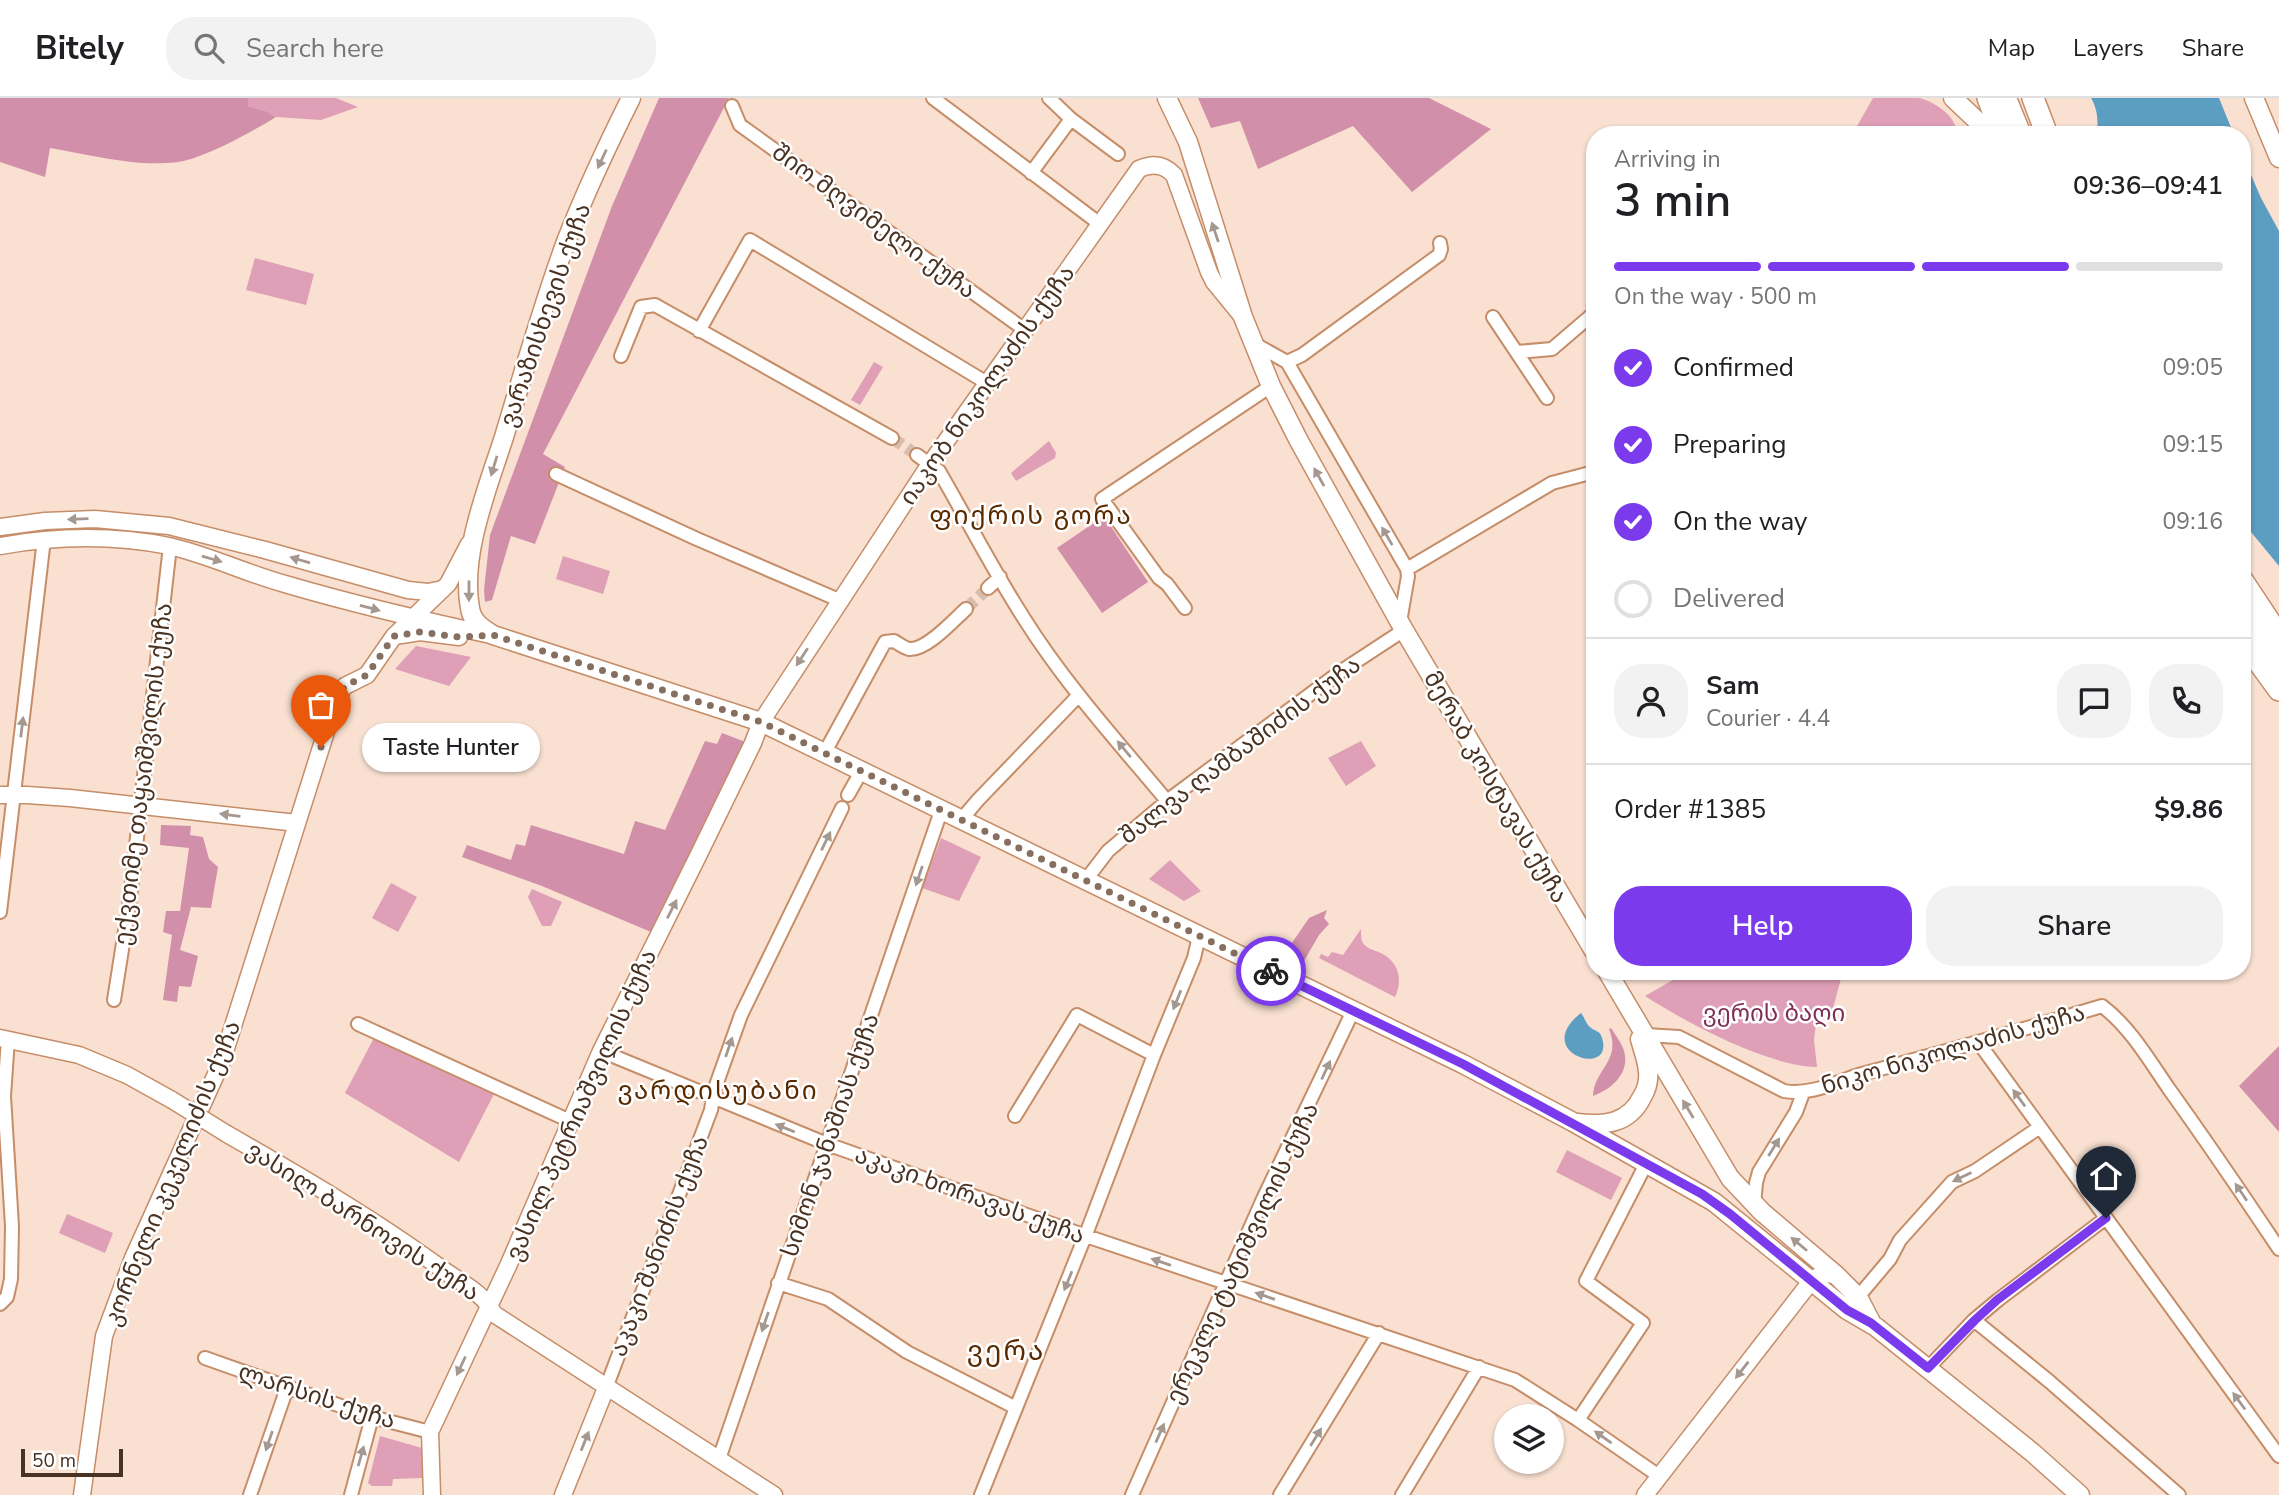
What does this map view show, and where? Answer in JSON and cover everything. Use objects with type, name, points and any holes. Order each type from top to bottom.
[{"type":"highway","points":[[1988,98],[1999,126]]},
{"type":"highway","points":[[2033,98],[2044,126]]},
{"type":"highway","points":[[2251,589],[2279,618]]},
{"type":"highway","points":[[2251,594],[2279,636]]},
{"type":"highway","points":[[2251,624],[2279,662]]},
{"type":"highway","points":[[2251,651],[2279,690]]},
{"type":"main road","name":"ვარაზისხევის ქუჩა","points":[[493,635],[476,622],[470,609],[469,582],[473,537],[537,327],[568,238],[631,98]]},
{"type":"main road","name":"მერაბ კოსტავას ქუჩა","points":[[1167,98],[1188,142],[1243,317],[1271,386],[1402,626],[1586,937]]},
{"type":"main road","points":[[1954,98],[1983,126]]},
{"type":"main road","points":[[2007,98],[2018,126]]},
{"type":"main road","points":[[2255,98],[2279,158]]},
{"type":"main road","points":[[493,635],[761,722],[1463,1064],[1573,1122],[1702,1194],[1730,1214],[1847,1310],[1871,1323],[1928,1368],[2080,1495]]},
{"type":"main road","points":[[1613,980],[1723,1168],[1754,1205],[1858,1297],[1871,1323]]},
{"type":"main road","points":[[1573,1122],[1603,1124],[1621,1120],[1633,1111],[1644,1095],[1648,1070],[1629,1006]]},
{"type":"street","points":[[933,98],[1100,225]]},
{"type":"street","points":[[1049,98],[1071,119],[1118,154]]},
{"type":"street","name":"შიო მღვიმელი ქუჩა","points":[[732,106],[740,125],[1025,330]]},
{"type":"street","points":[[1031,173],[1071,119]]},
{"type":"street","name":"იაკობ ნიკოლაძის ქუჩა","points":[[761,722],[924,459],[987,383],[1139,169],[1150,165],[1164,167],[1172,172],[1209,272],[1243,317]]},
{"type":"street","points":[[699,331],[750,240],[987,383]]},
{"type":"street","points":[[1287,362],[1302,355],[1439,255],[1440,243]]},
{"type":"street","points":[[1209,272],[1220,277],[1228,269]]},
{"type":"street","points":[[621,356],[641,307],[655,305],[892,438]]},
{"type":"street","points":[[1493,317],[1547,398]]},
{"type":"street","points":[[1517,352],[1552,349],[1586,320]]},
{"type":"street","points":[[1252,343],[1287,362],[1407,569],[1402,626]]},
{"type":"street","points":[[1185,608],[1167,584],[1159,578],[1102,499],[1271,386]]},
{"type":"street","points":[[924,459],[939,471],[1024,619],[1079,695],[1167,801]]},
{"type":"street","points":[[556,474],[839,600]]},
{"type":"street","points":[[1407,569],[1552,483],[1586,474]]},
{"type":"street","points":[[0,527],[45,521],[95,519],[147,522],[193,531],[408,590],[428,592],[443,589]]},
{"type":"street","points":[[0,546],[78,537],[118,539],[170,547],[232,565],[276,582],[375,610],[418,612],[493,635]]},
{"type":"street","name":"ვარაზისხევის ქუჩა","points":[[418,612],[454,575],[473,537]]},
{"type":"street","points":[[0,912],[7,795],[44,539]]},
{"type":"street","name":"ექვთიმე თაყაიშვილის ქუჩა","points":[[114,1000],[130,899],[170,547]]},
{"type":"street","points":[[988,588],[1000,577]]},
{"type":"street","points":[[825,752],[886,642],[894,641],[908,649],[919,648],[966,609]]},
{"type":"street","name":"კორნელი კეკელიძის ქუჩა","points":[[82,1495],[104,1336],[133,1258],[217,1077],[337,698],[345,686],[367,675],[394,636],[418,612]]},
{"type":"street","name":"შალვა ღამბაშიძის ქუჩა","points":[[1085,881],[1108,850],[1167,801],[1402,626]]},
{"type":"street","points":[[394,636],[419,632],[459,637],[493,635]]},
{"type":"street","points":[[961,820],[1079,695]]},
{"type":"street","name":"ვასილ პეტრიაშვილის ქუჩა","points":[[432,1495],[430,1432],[601,1051],[706,840],[761,722]]},
{"type":"street","name":"აკაკი შანიძის ქუჩა","points":[[563,1495],[711,1110],[741,1014],[862,770]]},
{"type":"street","points":[[7,795],[140,805],[298,823]]},
{"type":"street","name":"სიმონ ჯანაშიას ქუჩა","points":[[719,1459],[941,811]]},
{"type":"street","points":[[981,1495],[1086,1236],[1154,1055],[1194,958],[1199,936]]},
{"type":"street","name":"ნიკო ნიკოლაძის ქუჩა","points":[[1754,1205],[1759,1172],[1796,1112],[1803,1093],[1836,1081],[1983,1042],[2102,1006],[2121,1023],[2141,1049],[2279,1249]]},
{"type":"street","name":"ერეკლე ტატიშვილის ქუჩა","points":[[1132,1495],[1263,1199],[1353,1011]]},
{"type":"street","points":[[1015,1116],[1077,1014],[1154,1055]]},
{"type":"street","points":[[358,1024],[570,1121]]},
{"type":"street","points":[[1646,1035],[1679,1037],[1784,1091],[1803,1093]]},
{"type":"street","points":[[0,1304],[7,1297],[10,1279],[12,1226],[4,1039]]},
{"type":"street","name":"ვასილ ბარნოვის ქუჩა","points":[[4,1039],[79,1055],[127,1074],[299,1175],[424,1255],[489,1304],[494,1314],[774,1495]]},
{"type":"street","points":[[1983,1042],[1984,1050],[2279,1456]]},
{"type":"street","name":"აკაკი ხორავას ქუჩა","points":[[601,1051],[827,1144],[1086,1236],[1515,1380],[1659,1476]]},
{"type":"street","points":[[1858,1297],[1890,1259],[1900,1240],[1952,1181],[1975,1171],[2040,1127]]},
{"type":"street","points":[[1578,1420],[1643,1323],[1586,1281],[1646,1164]]},
{"type":"street","points":[[1928,1368],[1997,1300],[2106,1218]]},
{"type":"street","points":[[1645,1495],[1812,1280],[1822,1274],[1836,1275]]},
{"type":"street","points":[[778,1283],[828,1299],[906,1352],[1017,1408]]},
{"type":"street","points":[[1975,1320],[2179,1495]]},
{"type":"street","points":[[1280,1495],[1379,1333]]},
{"type":"street","name":"ლარსის ქუჩა","points":[[205,1358],[372,1417],[430,1432]]},
{"type":"street","points":[[1402,1495],[1479,1367]]},
{"type":"street","points":[[250,1495],[287,1388]]},
{"type":"street","points":[[351,1495],[372,1417]]},
{"type":"green space","points":[[248,98],[336,98],[358,107],[321,120],[276,117],[248,106]]},
{"type":"green space","points":[[1873,98],[1919,98],[1945,111],[1955,126],[1857,126]]},
{"type":"green space","points":[[255,258],[314,274],[306,305],[246,290]]},
{"type":"green space","points":[[874,362],[883,367],[860,405],[851,400]]},
{"type":"green space","points":[[1049,441],[1056,453],[1055,458],[1016,481],[1011,473]]},
{"type":"green space","points":[[563,556],[610,571],[603,594],[556,579]]},
{"type":"green space","points":[[416,646],[471,657],[449,686],[395,669]]},
{"type":"green space","points":[[1361,741],[1376,766],[1346,786],[1328,758]]},
{"type":"green space","points":[[941,838],[981,857],[959,901],[922,888]]},
{"type":"green space","points":[[1170,860],[1201,891],[1184,901],[1149,879]]},
{"type":"green space","points":[[391,883],[417,897],[398,932],[372,918]]},
{"type":"green space","points":[[532,889],[562,902],[551,926],[542,926],[528,897]]},
{"type":"green space","points":[[1361,929],[1365,946],[1387,957],[1398,972],[1399,984],[1395,997],[1319,958],[1321,954],[1328,957],[1332,952],[1343,955]]},
{"type":"green space","name":"ვერის ბაღი","points":[[1673,980],[1841,980],[1832,1012],[1816,1023],[1814,1040],[1817,1067],[1797,1065],[1752,1051],[1705,1030],[1645,996]]},
{"type":"green space","points":[[375,1036],[494,1094],[459,1162],[345,1093]]},
{"type":"green space","points":[[1567,1150],[1622,1178],[1611,1200],[1556,1172]]},
{"type":"green space","points":[[67,1214],[113,1233],[105,1253],[59,1233]]},
{"type":"green space","points":[[380,1436],[422,1448],[423,1478],[393,1479],[392,1486],[372,1486],[368,1483]]},
{"type":"shaded area","points":[[0,98],[248,98],[248,106],[276,117],[214,150],[178,162],[123,161],[50,148],[45,177],[0,162]]},
{"type":"shaded area","points":[[659,98],[729,98],[543,454],[565,467],[535,544],[511,536],[492,600],[485,602],[490,535],[612,206]]},
{"type":"shaded area","points":[[1198,98],[1429,98],[1491,129],[1412,192],[1353,126],[1258,169],[1240,121],[1211,128]]},
{"type":"shaded area","points":[[1104,516],[1148,582],[1102,613],[1057,548]]},
{"type":"shaded area","points":[[722,733],[748,743],[651,932],[542,886],[462,857],[467,845],[511,860],[516,844],[525,846],[531,825],[624,854],[635,821],[665,830],[705,741],[717,744]]},
{"type":"shaded area","points":[[161,825],[191,826],[190,835],[203,837],[209,859],[218,867],[211,908],[191,907],[180,950],[198,956],[191,987],[179,986],[177,1002],[163,1000],[172,935],[163,932],[166,911],[180,911],[189,848],[160,845]]},
{"type":"shaded area","points":[[1327,910],[1324,918],[1329,924],[1319,935],[1304,961],[1297,963],[1283,956],[1309,918]]},
{"type":"shaded area","points":[[1611,1028],[1623,1048],[1625,1064],[1614,1084],[1593,1096],[1598,1079],[1610,1057]]},
{"type":"shaded area","points":[[2279,1046],[2279,1132],[2239,1086]]},
{"type":"water","points":[[2091,98],[2219,98],[2230,126],[2097,126]]},
{"type":"water","points":[[2251,175],[2279,231],[2279,566],[2251,532]]},
{"type":"water","points":[[1581,1013],[1589,1026],[1601,1035],[1603,1050],[1597,1057],[1588,1059],[1577,1056],[1569,1049],[1565,1040],[1568,1027]]},
{"type":"tunnel","points":[[892,438],[917,455]]},
{"type":"tunnel","points":[[966,609],[988,588]]},
{"type":"way so far","points":[[321,747],[337,698],[345,686],[367,675],[394,636],[407,632],[459,637],[493,635],[761,722],[1271,971]]},
{"type":"place","name":"Taste Hunter","points":[[321,747]]},
{"type":"district","name":"ფიქრის გორა","points":[[1031,515]]},
{"type":"district","name":"ვარდისუბანი","points":[[718,1090]]},
{"type":"district","name":"ვერა","points":[[1006,1351]]},
{"type":"route","points":[[1271,971],[1463,1064],[1702,1194],[1847,1310],[1871,1323],[1928,1368],[1997,1300],[2106,1218]]}]
